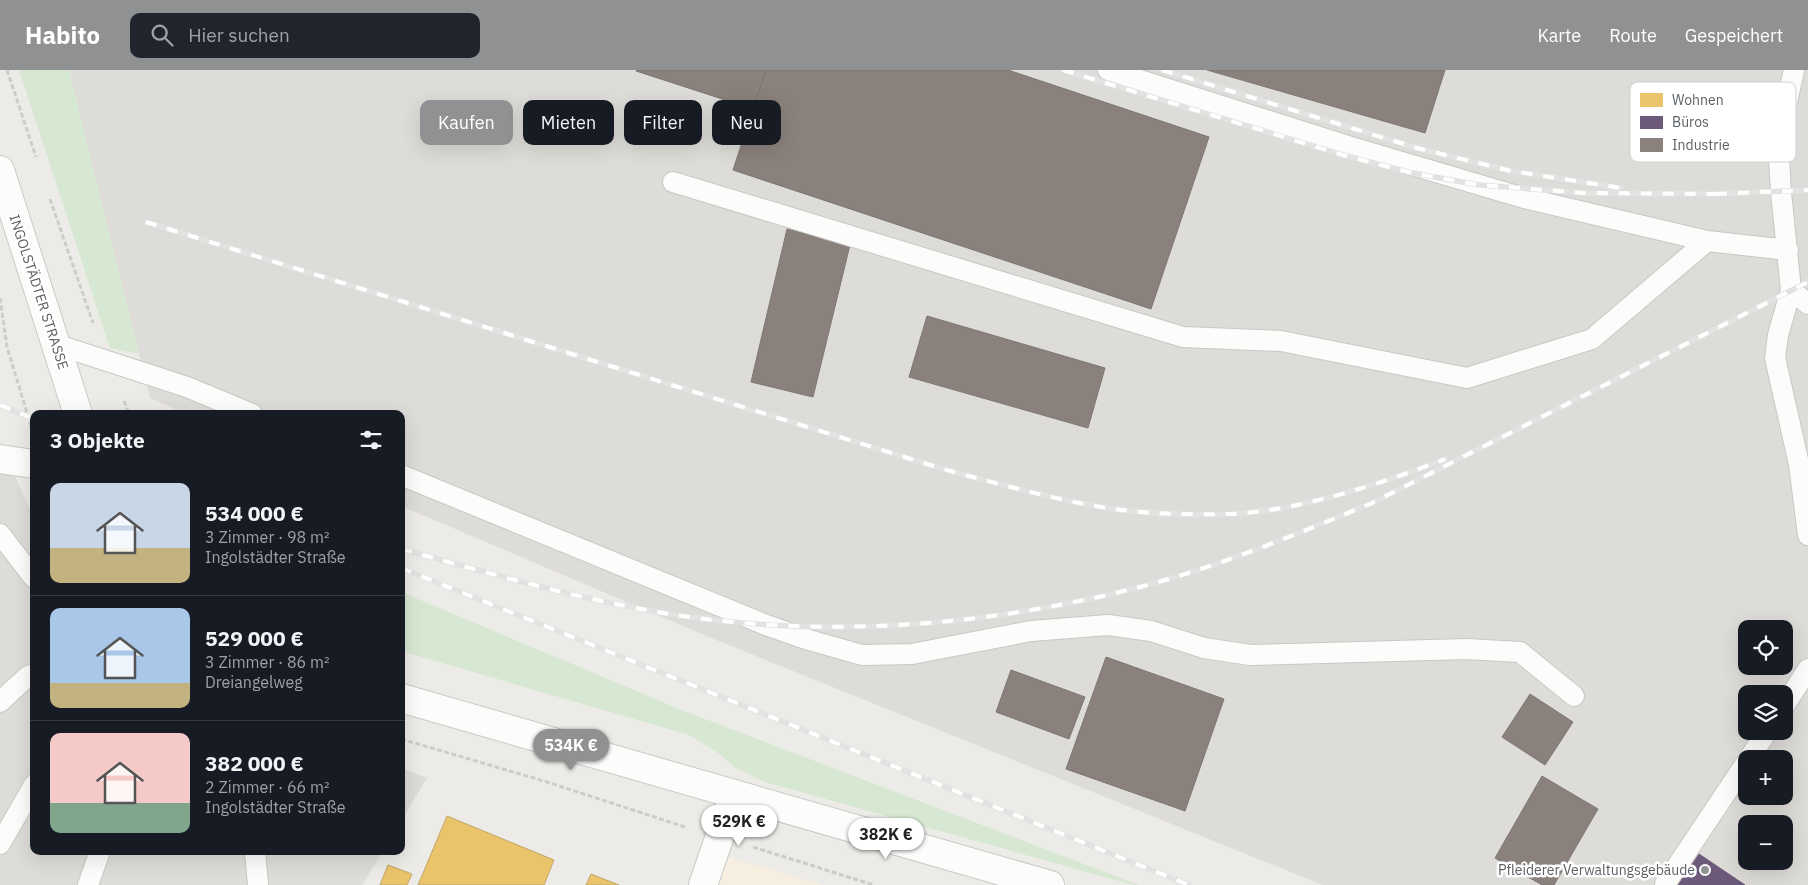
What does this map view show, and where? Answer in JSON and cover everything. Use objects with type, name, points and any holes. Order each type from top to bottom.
[{"type":"street","name":"INGOLSTÄDTER STRASSE","points":[[0,170],[77,410]]},
{"type":"street","points":[[2,464],[30,464]]},
{"type":"street","points":[[405,699],[1050,885]]},
{"type":"street","points":[[703,885],[734,795]]},
{"type":"lane","points":[[1108,70],[1351,147],[1524,198],[1706,241],[1788,250]]},
{"type":"lane","points":[[1779,162],[1792,290],[1778,335],[1775,358],[1799,464],[1808,534]]},
{"type":"lane","points":[[673,182],[1182,337],[1281,341],[1467,378],[1592,339],[1706,241]]},
{"type":"lane","points":[[1792,290],[1808,304]]},
{"type":"lane","points":[[55,344],[187,387],[242,410]]},
{"type":"lane","points":[[405,477],[766,625],[862,655],[912,654],[1031,631],[1108,625],[1151,631],[1204,648],[1250,655],[1466,649],[1520,652],[1574,696]]},
{"type":"lane","points":[[0,534],[30,573]]},
{"type":"lane","points":[[1793,692],[1808,670]]},
{"type":"lane","points":[[0,702],[30,675]]},
{"type":"lane","points":[[1665,884],[1738,774]]},
{"type":"lane","points":[[0,844],[30,792]]},
{"type":"lane","points":[[88,885],[99,855]]},
{"type":"lane","points":[[255,855],[258,885]]},
{"type":"path","points":[[7,70],[38,161]]},
{"type":"path","points":[[50,198],[74,271],[127,410]]},
{"type":"path","points":[[0,298],[7,347],[30,421]]},
{"type":"path","points":[[405,740],[544,781],[668,822],[874,885]]},
{"type":"shaded area","points":[[69,70],[1808,70],[1808,885],[1323,885],[709,637],[405,508],[405,410],[177,410],[150,398]]},
{"type":"shaded area","points":[[0,443],[30,509],[30,855],[381,855],[362,885],[0,885]]},
{"type":"shaded area","points":[[405,770],[427,778],[405,814]]},
{"type":"shaded area","points":[[714,853],[824,885],[701,885]]},
{"type":"green space","points":[[19,70],[69,70],[139,354],[110,348]]},
{"type":"green space","points":[[405,594],[684,711],[1139,885],[1133,885],[765,782],[736,768],[715,751],[689,735],[405,652]]},
{"type":"building: Wohnen","points":[[447,816],[554,860],[544,885],[418,885]]},
{"type":"building: Wohnen","points":[[388,865],[412,874],[407,885],[380,885]]},
{"type":"building: Wohnen","points":[[591,874],[619,885],[586,885]]},
{"type":"building: Büros","name":"Pfleiderer Verwaltungsgebäude","points":[[1699,854],[1745,885],[1678,885]]},
{"type":"building: Industrie","points":[[766,70],[756,100],[725,100],[636,71]]},
{"type":"building: Industrie","points":[[766,70],[1008,70],[1209,137],[1151,309],[733,170],[741,145],[781,145],[781,100],[756,100]]},
{"type":"building: Industrie","points":[[1207,70],[1445,70],[1425,133]]},
{"type":"building: Industrie","points":[[787,229],[850,245],[813,397],[751,382]]},
{"type":"building: Industrie","points":[[927,316],[1105,368],[1088,428],[909,377]]},
{"type":"building: Industrie","points":[[1106,657],[1224,699],[1185,811],[1066,769]]},
{"type":"building: Industrie","points":[[1011,670],[1085,697],[1069,739],[996,712]]},
{"type":"building: Industrie","points":[[1530,694],[1573,722],[1545,765],[1502,737]]},
{"type":"building: Industrie","points":[[1542,776],[1598,809],[1554,885],[1542,885],[1495,858]]},
{"type":"railway","points":[[1063,70],[1343,155],[1412,173],[1479,185],[1585,193],[1721,194]]},
{"type":"railway","points":[[1162,70],[1417,148],[1511,171],[1621,188]]},
{"type":"railway","points":[[1716,194],[1808,190]]},
{"type":"railway","points":[[146,222],[943,469],[1042,495],[1101,507],[1149,513],[1230,514],[1256,512],[1339,495],[1394,478],[1445,459]]},
{"type":"railway","points":[[405,550],[595,600],[674,615],[766,625],[819,627],[924,623],[977,618],[1081,601],[1193,572],[1284,539],[1372,503],[1808,282]]},
{"type":"railway","points":[[0,405],[30,417]]},
{"type":"railway","points":[[405,570],[1189,885]]},
{"type":"place","name":"Pfleiderer Verwaltungsgebäude","points":[[1705,870]]}]
